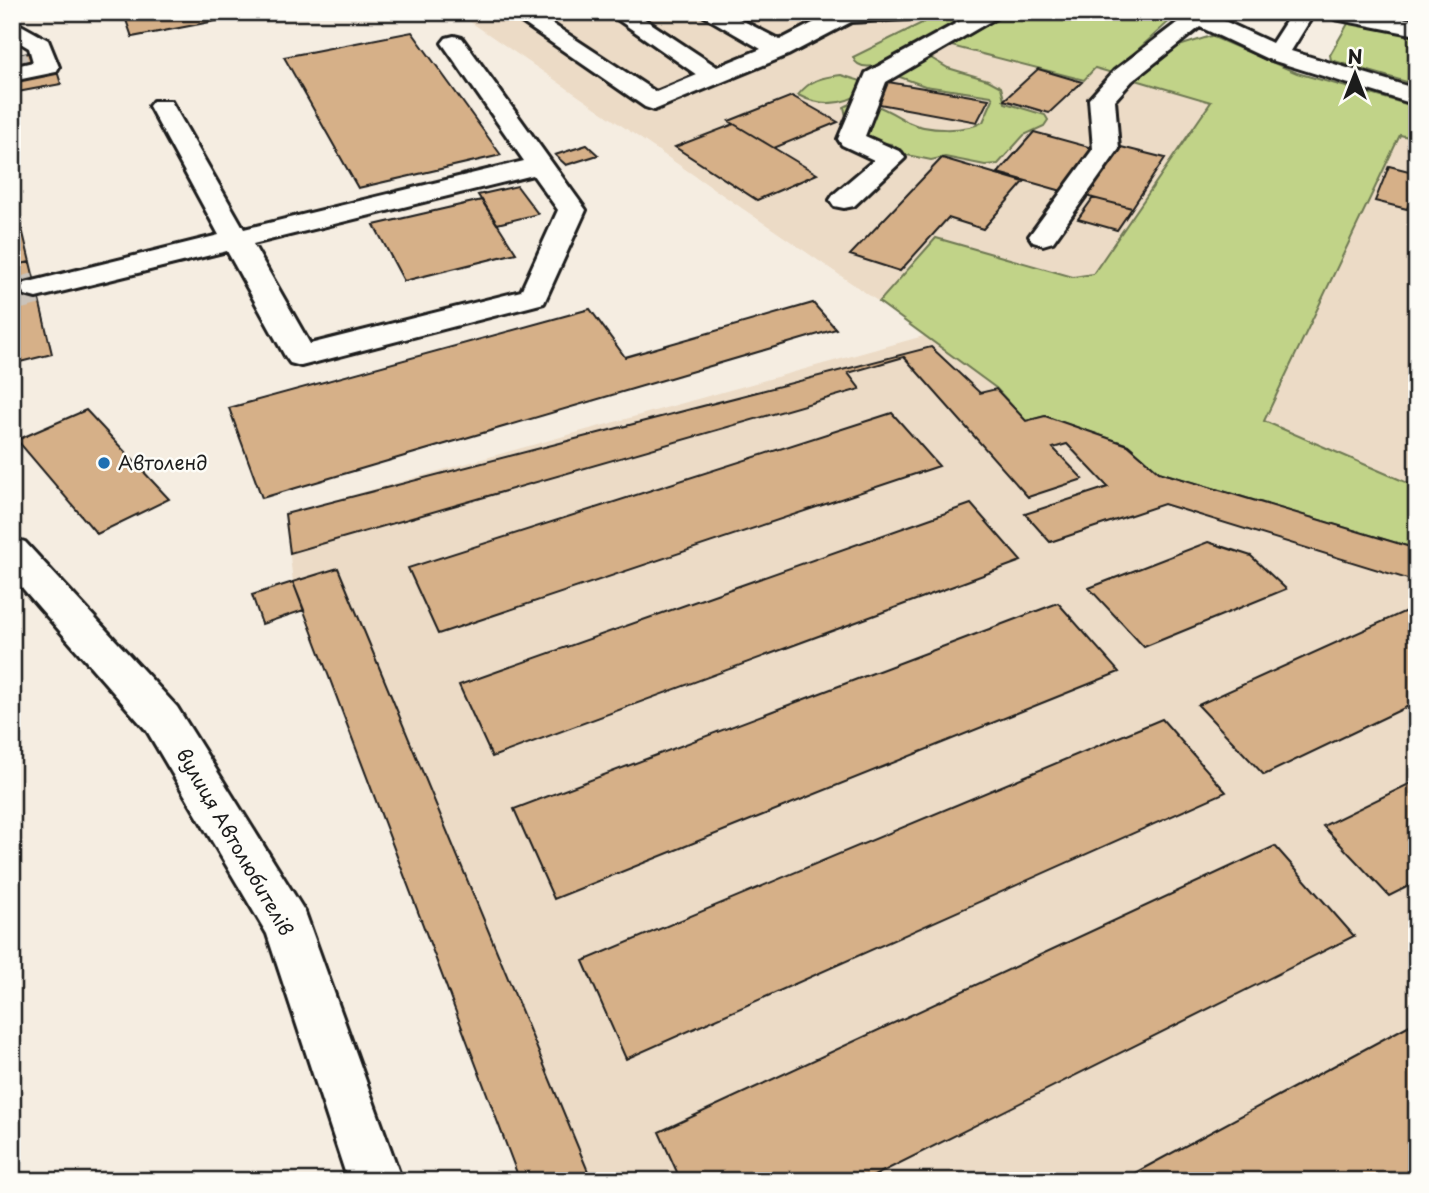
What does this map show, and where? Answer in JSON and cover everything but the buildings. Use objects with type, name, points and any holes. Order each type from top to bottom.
[{"type":"street","points":[[518,12],[654,102],[780,50],[846,15],[908,12]]},
{"type":"street","points":[[618,12],[716,77]]},
{"type":"street","points":[[708,12],[780,50]]},
{"type":"street","points":[[844,200],[892,159],[851,139],[875,78],[995,12]]},
{"type":"street","points":[[1277,54],[1304,12]]},
{"type":"street","points":[[1335,12],[1417,28]]},
{"type":"street","points":[[1043,236],[1106,149],[1102,99],[1123,76],[1192,15],[1277,54],[1417,97]]},
{"type":"street","points":[[12,27],[40,45],[47,67],[15,64]]},
{"type":"street","points":[[162,106],[302,356],[533,297],[572,210],[454,43]]},
{"type":"street","points":[[36,289],[540,165]]},
{"type":"street","name":"вулиця Автолюбителів","points":[[12,551],[162,719],[288,927],[375,1181]]},
{"type":"shaded area","points":[[456,12],[945,12],[954,15],[908,36],[1084,80],[1095,68],[1211,101],[1093,274],[1074,277],[937,238],[879,302]]},
{"type":"shaded area","points":[[1400,135],[1417,139],[1417,487],[1264,421]]},
{"type":"shaded area","points":[[927,335],[996,389],[1026,421],[1045,416],[1417,549],[1417,1181],[520,1181],[293,582],[285,514]]},
{"type":"green space","points":[[1010,12],[1163,12],[1173,18],[1112,73],[1095,68],[1084,80],[951,46]]},
{"type":"green space","points":[[936,16],[951,18],[954,25],[918,48],[885,63],[871,66],[860,65],[853,57]]},
{"type":"green space","points":[[1350,20],[1417,33],[1417,85],[1331,60],[1330,55]]},
{"type":"green space","points":[[1211,36],[1297,73],[1417,107],[1417,139],[1400,135],[1264,421],[1417,487],[1417,549],[1159,472],[1128,445],[1045,416],[1026,421],[996,388],[879,302],[936,238],[1073,277],[1093,274],[1211,102],[1136,80],[1179,46]]},
{"type":"green space","points":[[924,54],[948,68],[988,80],[1001,87],[1005,103],[1045,115],[1048,120],[1044,126],[1024,135],[998,164],[985,165],[945,157],[931,160],[907,155],[891,144],[875,142],[849,130],[844,107],[860,102],[885,109],[908,122],[925,127],[957,129],[983,122],[993,99],[991,96],[925,86],[897,76],[897,71]]},
{"type":"green space","points":[[841,75],[861,81],[865,91],[848,100],[832,103],[815,102],[798,95],[817,80]]},
{"type":"tunnel","points":[[14,56],[17,68]]},
{"type":"tunnel","points":[[12,295],[36,289]]},
{"type":"place","name":"Автоленд","points":[[104,463]]}]
